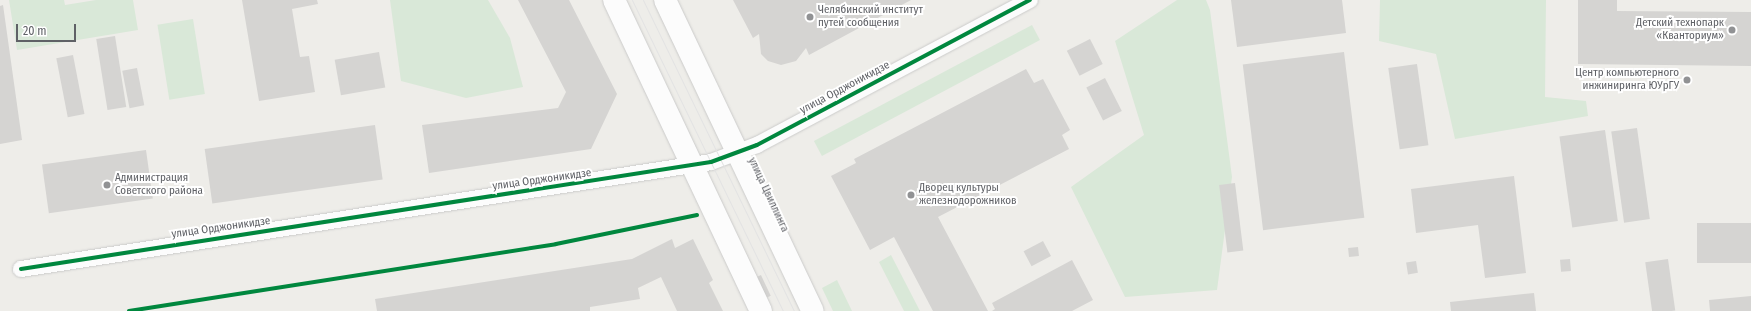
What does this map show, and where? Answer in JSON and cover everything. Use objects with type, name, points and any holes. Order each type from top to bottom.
[{"type":"main road","points":[[614,0],[761,311]]},
{"type":"main road","name":"улица Цвиллинга","points":[[665,0],[813,311]]},
{"type":"street","name":"улица Орджоникидзе","points":[[21,269],[692,165],[739,153],[1030,0]]},
{"type":"green space","points":[[9,0],[64,0],[65,5],[96,0],[133,0],[138,30],[17,50]]},
{"type":"green space","points":[[390,0],[488,0],[510,38],[523,87],[466,98],[401,81]]},
{"type":"green space","points":[[1177,0],[1206,0],[1210,10],[1232,177],[1217,290],[1125,297],[1071,187],[1144,135],[1115,41]]},
{"type":"green space","points":[[1380,0],[1546,0],[1545,97],[1586,101],[1588,116],[1455,139],[1436,54],[1379,41]]},
{"type":"green space","points":[[193,19],[205,94],[169,100],[157,25]]},
{"type":"green space","points":[[1032,25],[1040,40],[822,156],[814,141]]},
{"type":"green space","points":[[891,255],[920,311],[904,311],[879,262]]},
{"type":"green space","points":[[837,280],[852,311],[833,311],[822,288]]},
{"type":"building","points":[[242,0],[317,0],[318,4],[292,9],[300,57],[309,56],[315,92],[259,101]]},
{"type":"building","points":[[518,0],[569,0],[617,94],[591,149],[429,173],[422,125],[558,108],[566,92]]},
{"type":"building","name":"Челябинский институт путей сообщения","points":[[733,0],[911,0],[809,55],[806,48],[796,61],[781,65],[768,61],[761,54],[759,34],[753,38]]},
{"type":"building","points":[[1231,0],[1342,0],[1346,33],[1237,47]]},
{"type":"building","points":[[1578,0],[1617,0],[1617,11],[1751,12],[1751,66],[1578,64]]},
{"type":"building","points":[[3,5],[22,140],[0,144],[0,6]]},
{"type":"building","points":[[115,36],[126,107],[107,110],[96,39]]},
{"type":"building","points":[[1090,39],[1103,64],[1080,76],[1067,51]]},
{"type":"building","points":[[379,52],[385,87],[341,95],[335,60]]},
{"type":"building","points":[[1344,52],[1364,218],[1263,230],[1243,64]]},
{"type":"building","points":[[73,55],[84,114],[68,117],[56,58]]},
{"type":"building","points":[[1417,64],[1428,145],[1400,149],[1388,68]]},
{"type":"building","points":[[137,68],[144,105],[130,108],[122,71]]},
{"type":"building","name":"Дворец культуры железнодорожников","points":[[1026,69],[1034,83],[1043,79],[1070,130],[1062,135],[1069,149],[938,217],[988,311],[933,311],[894,237],[870,250],[831,176],[856,163],[854,159]]},
{"type":"building","points":[[1105,78],[1122,111],[1103,121],[1086,88]]},
{"type":"building","points":[[375,125],[383,179],[212,203],[205,149]]},
{"type":"building","points":[[1637,128],[1650,219],[1624,223],[1611,132]]},
{"type":"building","points":[[1605,130],[1618,221],[1572,228],[1559,136]]},
{"type":"building","points":[[146,150],[153,199],[49,213],[42,165]]},
{"type":"building","points":[[1514,176],[1526,273],[1485,278],[1478,225],[1416,233],[1411,189]]},
{"type":"building","points":[[1235,183],[1243,250],[1227,252],[1219,185]]},
{"type":"building","points":[[1697,223],[1751,223],[1751,263],[1697,263]]},
{"type":"building","points":[[672,239],[675,248],[693,239],[713,280],[709,283],[723,311],[677,311],[661,277],[638,288],[640,299],[590,307],[590,311],[377,311],[375,299],[632,259]]},
{"type":"building","points":[[1043,241],[1051,256],[1032,266],[1024,251]]},
{"type":"building","points":[[1358,247],[1359,256],[1349,257],[1348,248]]},
{"type":"building","points":[[1570,259],[1571,271],[1561,272],[1560,260]]},
{"type":"building","points":[[1668,259],[1675,310],[1652,311],[1645,262]]},
{"type":"building","points":[[1072,260],[1093,300],[1072,311],[992,311],[995,309],[992,303]]},
{"type":"building","points":[[1416,261],[1418,273],[1408,274],[1406,263]]},
{"type":"building","points":[[761,275],[771,296],[765,298],[756,278]]},
{"type":"building","points":[[1534,293],[1536,311],[1451,311],[1450,302]]},
{"type":"building","points":[[1751,296],[1751,311],[1710,311],[1709,300]]},
{"type":"tram line","points":[[632,0],[783,311]]},
{"type":"tram line","points":[[643,0],[794,311]]},
{"type":"cycle path","points":[[21,269],[711,162],[757,145],[1030,0]]},
{"type":"cycle path","points":[[129,311],[556,244],[697,215]]},
{"type":"place","name":"Челябинский институт путей сообщения","points":[[810,17]]},
{"type":"place","name":"Детский технопарк «Кванториум»","points":[[1732,30]]},
{"type":"place","name":"Центр компьютерного инжиниринга ЮУрГУ","points":[[1687,80]]},
{"type":"place","name":"Администрация Советского района","points":[[107,185]]},
{"type":"place","name":"Дворец культуры железнодорожников","points":[[911,195]]}]
